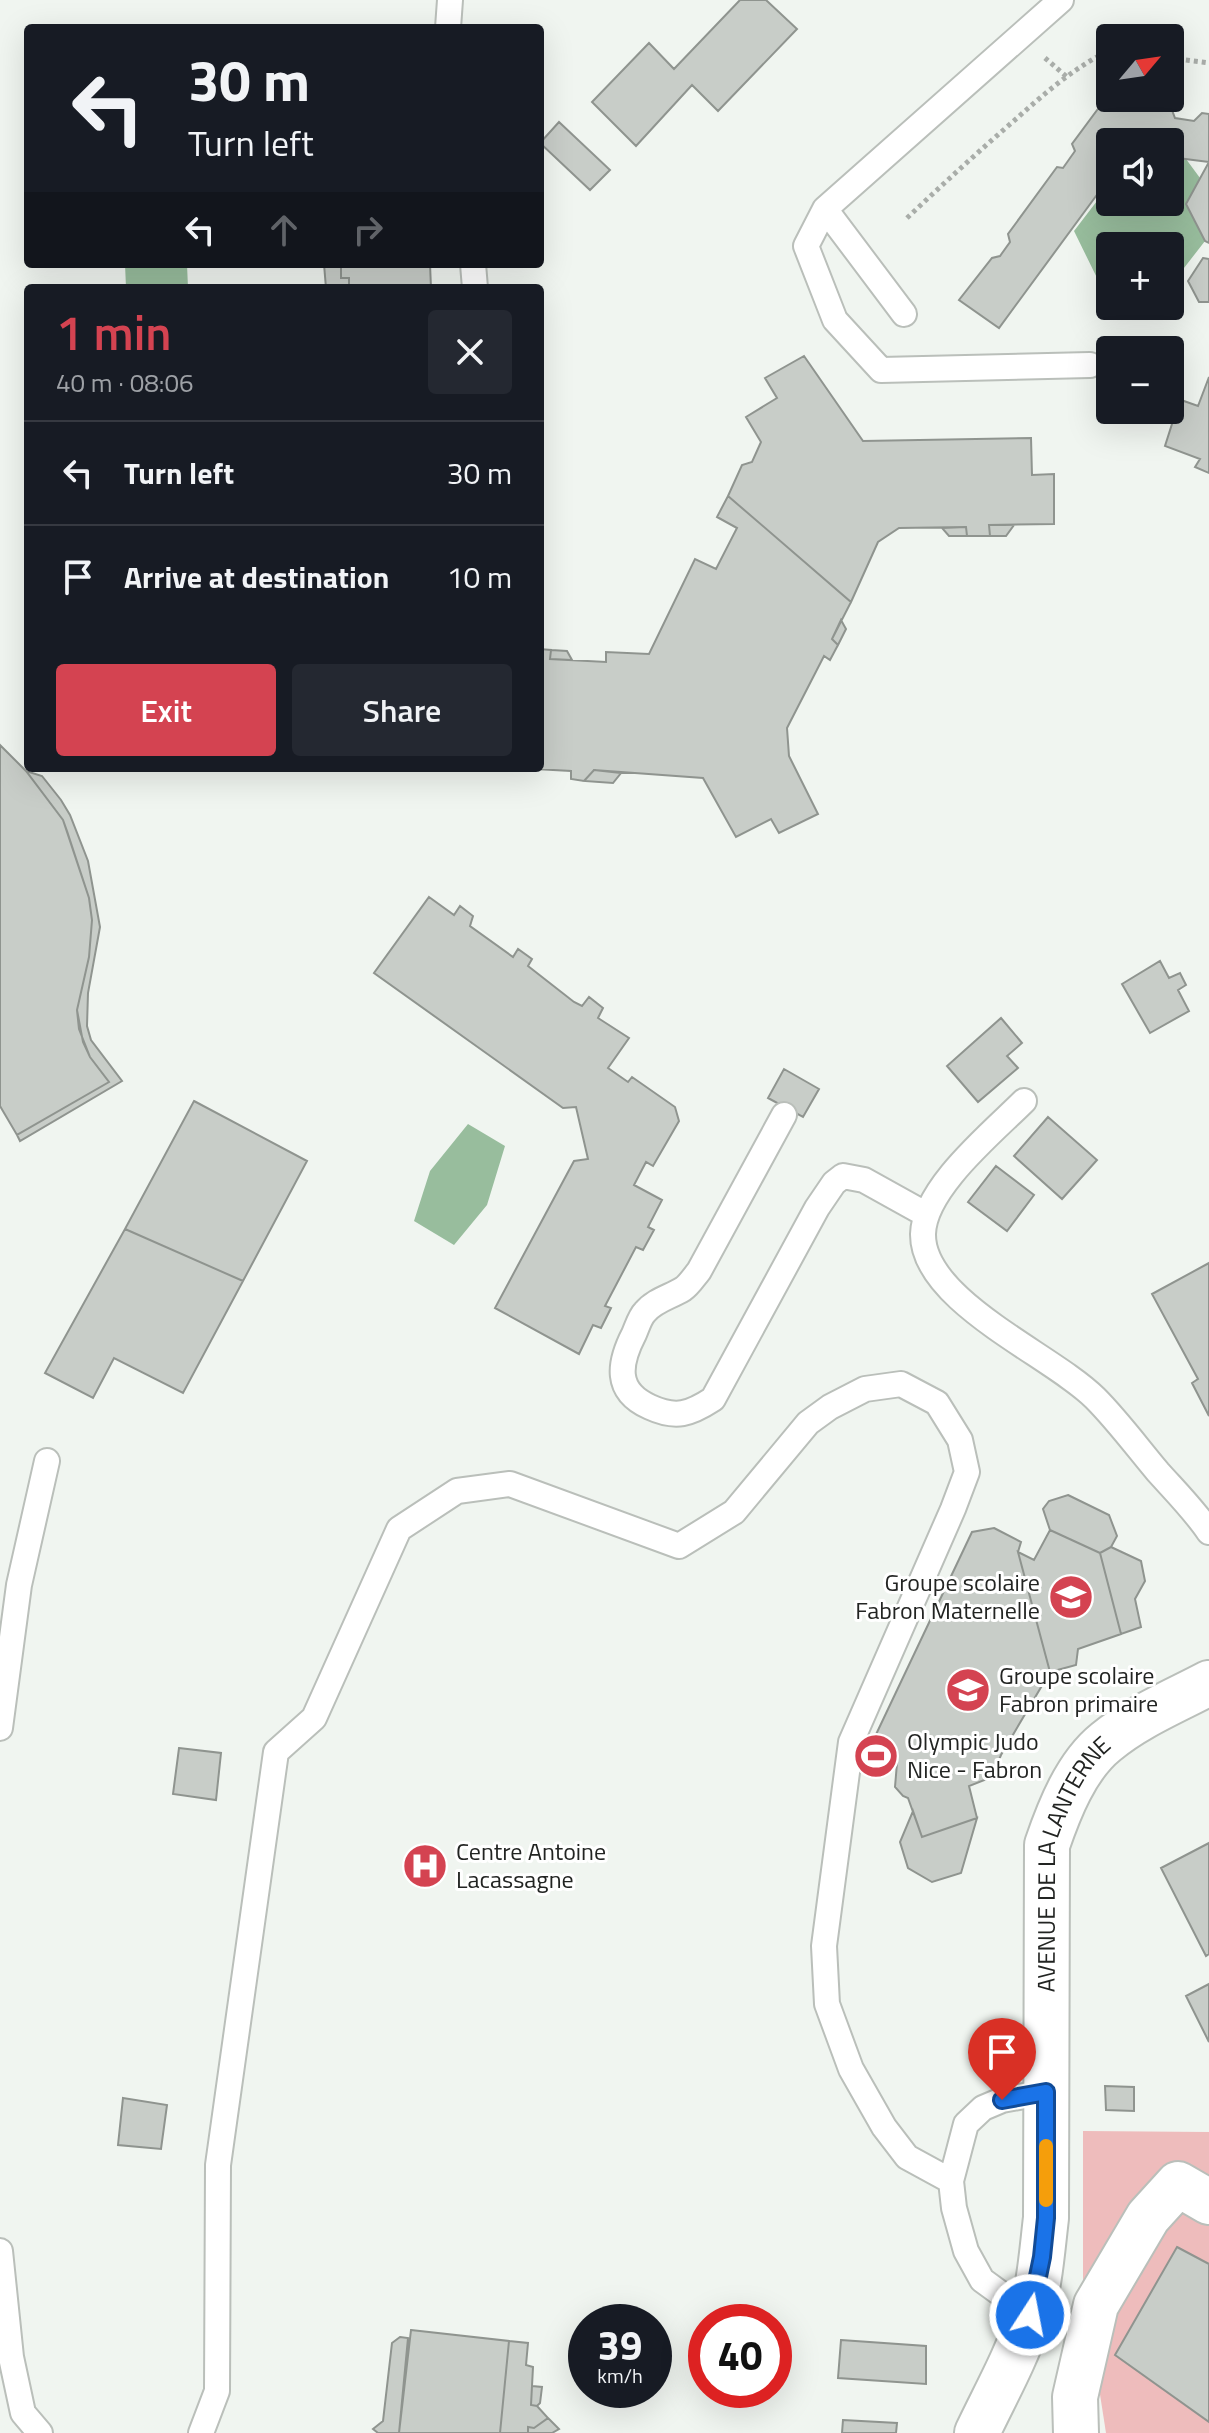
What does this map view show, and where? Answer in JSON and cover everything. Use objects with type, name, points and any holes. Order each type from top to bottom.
[{"type":"street","name":"AVENUE DE LA LANTERNE","points":[[977,2433],[1030,2315],[1042,2257],[1046,2218],[1047,1845],[1061,1806],[1079,1775],[1103,1744],[1133,1723],[1209,1683]]},
{"type":"street","points":[[1076,2433],[1075,2397],[1096,2305],[1148,2217],[1178,2184],[1209,2202]]},
{"type":"lane","points":[[448,24],[450,0]]},
{"type":"lane","points":[[1061,0],[825,209],[806,246],[835,320],[881,370],[1090,365]]},
{"type":"lane","points":[[825,209],[904,314]]},
{"type":"lane","points":[[1024,1101],[966,1157],[931,1203],[923,1235],[927,1258],[943,1282],[974,1313],[1064,1371],[1095,1398],[1209,1532]]},
{"type":"lane","points":[[784,1115],[699,1271],[685,1288],[661,1299],[645,1312],[624,1352],[620,1373],[630,1393],[647,1406],[674,1415],[695,1411],[713,1399],[817,1208],[834,1183],[843,1176],[864,1180],[927,1215]]},
{"type":"lane","points":[[201,2433],[217,2391],[218,2165],[276,1752],[314,1718],[399,1529],[457,1491],[510,1484],[679,1546],[734,1512],[808,1423],[830,1407],[865,1389],[901,1384],[937,1403],[960,1440],[967,1472],[851,1742],[824,1946],[827,2004],[851,2069],[884,2127],[907,2157],[951,2181]]},
{"type":"lane","points":[[0,1728],[19,1585],[47,1461]]},
{"type":"lane","points":[[1030,2315],[982,2280],[966,2251],[954,2208],[951,2181],[966,2124],[983,2108],[1002,2100],[1046,2092]]},
{"type":"lane","points":[[0,2251],[11,2357],[23,2413],[40,2433]]},
{"type":"path","points":[[907,218],[1034,103],[1096,59]]},
{"type":"path","points":[[1184,60],[1209,63]]},
{"type":"shaded area","points":[[1184,159],[1200,178],[1186,204],[1205,241],[1184,268],[1184,232],[1096,232],[1096,276],[1074,231],[1096,202],[1096,216],[1184,216]]},
{"type":"shaded area","points":[[125,268],[187,268],[188,284],[126,284]]},
{"type":"shaded area","points":[[468,1124],[505,1146],[487,1205],[454,1245],[414,1221],[430,1171]]},
{"type":"shaded area","points":[[1083,2131],[1209,2132],[1209,2433],[1106,2433],[1083,2285]]},
{"type":"building","points":[[740,0],[766,0],[797,29],[718,111],[692,85],[636,146],[592,102],[649,43],[674,69]]},
{"type":"building","points":[[1096,112],[1173,112],[1175,118],[1194,121],[1202,113],[1209,114],[1209,162],[1184,159],[1184,128],[1096,128],[1096,196],[999,328],[959,300],[992,258],[1000,256],[1010,242],[1008,234],[1057,167],[1063,168],[1075,151],[1072,144]]},
{"type":"building","points":[[559,122],[610,170],[590,190],[544,147],[544,139]]},
{"type":"building","points":[[1209,162],[1209,243],[1205,241],[1186,204]]},
{"type":"building","points":[[1203,258],[1209,259],[1209,302],[1199,302],[1188,281]]},
{"type":"building","points":[[324,268],[341,268],[341,278],[349,278],[349,284],[326,284]]},
{"type":"building","points":[[341,268],[430,268],[431,284],[349,284],[349,278],[341,278]]},
{"type":"building","points":[[804,356],[863,441],[1031,438],[1032,475],[1054,474],[1054,524],[989,525],[990,536],[967,536],[966,527],[899,528],[878,542],[851,602],[728,496],[742,465],[752,462],[761,442],[746,417],[777,398],[765,378]]},
{"type":"building","points":[[1209,377],[1209,473],[1195,467],[1200,459],[1165,446],[1172,424],[1184,424],[1184,401],[1198,406]]},
{"type":"building","points":[[728,496],[851,602],[832,639],[838,645],[830,660],[824,656],[787,728],[789,756],[818,814],[779,833],[771,819],[736,837],[703,778],[594,770],[584,781],[571,779],[571,771],[544,770],[544,649],[551,650],[550,659],[606,662],[606,652],[649,654],[695,559],[716,569],[737,528],[717,517]]},
{"type":"building","points":[[989,525],[1014,525],[1006,536],[990,536]]},
{"type":"building","points":[[966,527],[967,536],[949,536],[942,528]]},
{"type":"building","points":[[841,620],[846,629],[838,645],[832,639]]},
{"type":"building","points":[[551,650],[567,651],[572,660],[550,659]]},
{"type":"building","points":[[0,745],[27,772],[63,820],[89,898],[92,920],[89,957],[77,1010],[79,1029],[90,1057],[109,1082],[17,1135],[0,1106]]},
{"type":"building","points":[[594,770],[621,773],[613,783],[584,781]]},
{"type":"building","points":[[27,772],[42,776],[61,800],[88,861],[100,927],[88,993],[87,1026],[91,1040],[122,1081],[20,1141],[17,1135],[109,1082],[83,1042],[77,1010],[89,957],[92,920],[89,898],[63,820]]},
{"type":"building","points":[[429,897],[454,915],[460,906],[473,916],[470,926],[513,957],[518,949],[532,959],[528,966],[574,1002],[582,1006],[589,997],[603,1008],[598,1018],[629,1038],[608,1068],[628,1082],[632,1077],[675,1107],[679,1121],[653,1166],[646,1162],[634,1185],[662,1200],[648,1227],[654,1230],[643,1250],[636,1247],[605,1306],[611,1308],[601,1328],[593,1325],[579,1354],[495,1308],[574,1161],[588,1159],[576,1107],[563,1108],[374,973]]},
{"type":"building","points":[[1160,961],[1169,978],[1180,973],[1186,985],[1178,990],[1189,1011],[1150,1033],[1122,984]]},
{"type":"building","points":[[1001,1018],[1022,1043],[1007,1056],[1018,1068],[978,1102],[947,1066]]},
{"type":"building","points":[[784,1069],[819,1089],[803,1117],[768,1098]]},
{"type":"building","points":[[194,1101],[307,1161],[243,1281],[125,1229]]},
{"type":"building","points":[[1048,1117],[1097,1160],[1062,1199],[1014,1156]]},
{"type":"building","points":[[996,1166],[1034,1195],[1007,1231],[968,1202]]},
{"type":"building","points":[[125,1229],[243,1281],[183,1393],[114,1358],[93,1398],[45,1373]]},
{"type":"building","points":[[1209,1263],[1209,1416],[1192,1383],[1198,1379],[1152,1294]]},
{"type":"building","points":[[1068,1495],[1109,1515],[1117,1536],[1111,1547],[1100,1553],[1050,1530],[1043,1509],[1049,1501]]},
{"type":"building","name":"Groupe scolaire Fabron primaire","points":[[994,1528],[1021,1542],[1018,1552],[1050,1672],[1001,1755],[992,1777],[969,1786],[977,1818],[922,1837],[908,1798],[895,1787],[897,1763],[881,1759],[881,1753],[871,1745],[972,1532]]},
{"type":"building","name":"Groupe scolaire Fabron Maternelle","points":[[1050,1530],[1100,1553],[1121,1634],[1078,1649],[1076,1665],[1050,1672],[1018,1552],[1034,1560]]},
{"type":"building","points":[[1111,1547],[1141,1561],[1145,1581],[1135,1599],[1141,1627],[1121,1634],[1100,1553]]},
{"type":"building","points":[[179,1748],[221,1753],[216,1800],[173,1794]]},
{"type":"building","points":[[913,1811],[922,1837],[977,1818],[961,1873],[932,1882],[908,1868],[900,1842]]},
{"type":"building","points":[[1209,1843],[1209,1954],[1206,1956],[1161,1868]]},
{"type":"building","points":[[1209,1984],[1209,2042],[1186,1996]]},
{"type":"building","points":[[1105,2086],[1134,2087],[1134,2111],[1106,2110]]},
{"type":"building","points":[[123,2098],[167,2105],[161,2149],[118,2145]]},
{"type":"building","points":[[1177,2247],[1209,2264],[1209,2422],[1115,2355]]},
{"type":"building","points":[[411,2330],[509,2341],[500,2433],[399,2433]]},
{"type":"building","points":[[400,2337],[408,2338],[399,2433],[378,2433],[373,2429],[383,2421],[392,2343]]},
{"type":"building","points":[[841,2340],[926,2346],[926,2384],[838,2378]]},
{"type":"building","points":[[509,2341],[528,2343],[526,2365],[533,2367],[531,2405],[537,2406],[548,2418],[534,2428],[528,2427],[528,2433],[500,2433]]},
{"type":"building","points":[[532,2386],[542,2387],[537,2406],[531,2405]]},
{"type":"building","points":[[548,2418],[559,2429],[552,2433],[528,2433],[528,2427],[534,2428]]},
{"type":"building","points":[[843,2420],[897,2423],[896,2433],[842,2433]]},
{"type":"slow traffic","points":[[1046,2146],[1046,2200]]},
{"type":"place","name":"Groupe scolaire Fabron Maternelle","points":[[1071,1597]]},
{"type":"place","name":"Groupe scolaire Fabron primaire","points":[[968,1690]]},
{"type":"place","name":"Olympic Judo Nice - Fabron","points":[[876,1756]]},
{"type":"place","name":"Centre Antoine Lacassagne","points":[[425,1866]]},
{"type":"route","points":[[1002,2100],[1046,2092],[1046,2218],[1042,2257],[1030,2315]]}]
